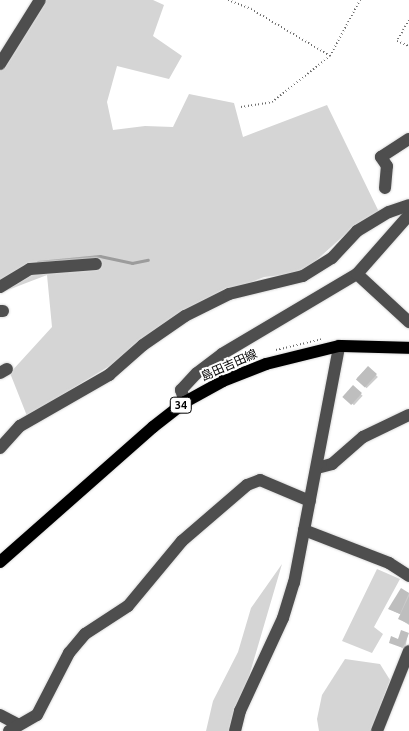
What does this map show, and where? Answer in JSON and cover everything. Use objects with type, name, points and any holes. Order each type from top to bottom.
[{"type":"main road","name":"島田吉田線","points":[[0,562],[185,402],[223,381],[266,364],[339,346],[409,348]]},
{"type":"street","points":[[0,64],[40,0]]},
{"type":"street","points":[[385,188],[387,166],[381,156],[409,139]]},
{"type":"street","points":[[0,448],[20,426],[109,375],[143,345],[185,316],[229,294],[303,276],[332,258],[357,231],[388,212],[409,205]]},
{"type":"street","points":[[185,402],[181,390],[203,368],[357,274],[409,215]]},
{"type":"street","points":[[0,287],[30,269],[96,264]]},
{"type":"street","points":[[357,274],[409,322]]},
{"type":"street","points":[[235,731],[240,712],[283,618],[317,468],[339,346]]},
{"type":"street","points":[[317,468],[332,464],[363,437],[409,415]]},
{"type":"street","points":[[0,715],[13,727],[37,715],[69,653],[85,634],[128,606],[182,541],[247,485],[260,480],[310,501]]},
{"type":"street","points":[[304,530],[389,563],[409,576]]},
{"type":"street","points":[[377,731],[404,672],[409,650]]},
{"type":"path","points":[[228,0],[251,9],[330,56]]},
{"type":"path","points":[[242,107],[272,102],[330,56],[360,0]]},
{"type":"path","points":[[409,20],[397,41],[409,46]]},
{"type":"shaded area","points":[[46,0],[153,0],[164,5],[153,36],[182,56],[169,79],[117,66],[107,102],[113,130],[145,126],[173,127],[189,94],[234,103],[243,137],[327,105],[379,212],[349,231],[302,273],[264,277],[191,307],[116,362],[27,416],[10,373],[52,327],[47,275],[0,293],[0,71]]},
{"type":"shaded area","points":[[282,564],[233,731],[206,731],[213,701],[238,652],[251,608]]},
{"type":"shaded area","points":[[377,569],[400,579],[374,627],[383,634],[372,653],[342,641]]},
{"type":"shaded area","points":[[345,659],[380,664],[390,680],[371,731],[319,731],[317,719],[322,695]]},
{"type":"building","points":[[368,366],[377,374],[365,387],[356,379]]},
{"type":"building","points":[[353,385],[362,393],[351,405],[342,397]]},
{"type":"building","points":[[401,588],[409,593],[400,614],[388,609]]},
{"type":"building","points":[[409,596],[409,624],[398,619]]},
{"type":"building","points":[[401,630],[409,633],[403,648],[389,643],[391,636],[398,639]]},
{"type":"waterway","points":[[38,262],[100,256],[132,263],[148,260]]}]
